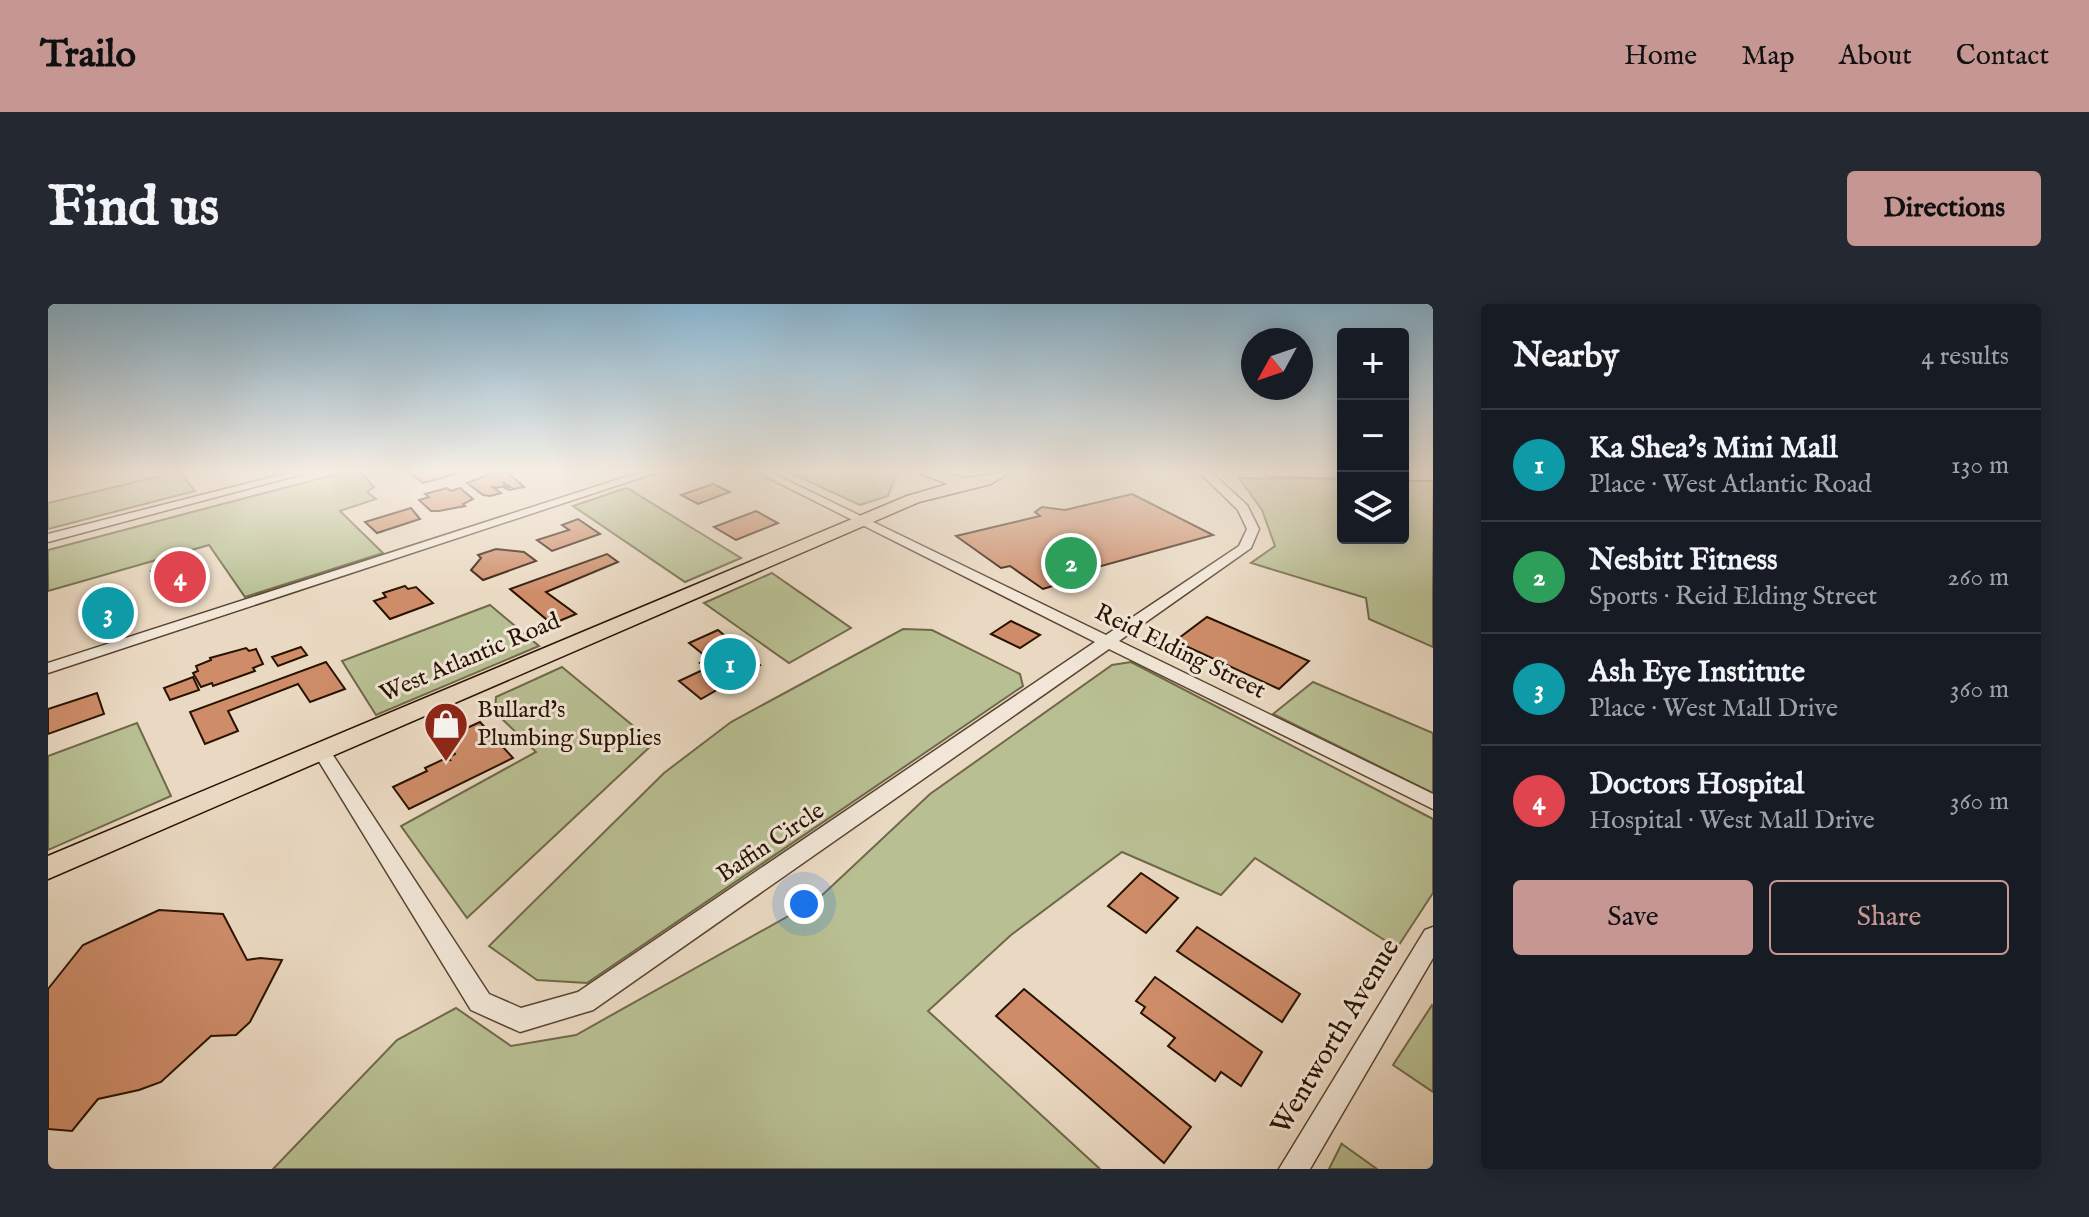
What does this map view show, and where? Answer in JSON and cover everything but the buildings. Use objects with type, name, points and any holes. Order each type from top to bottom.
[{"type":"main road","name":"West Atlantic Road","points":[[48,868],[882,512]]},
{"type":"street","points":[[48,538],[147,512]]},
{"type":"street","points":[[48,668],[528,512]]},
{"type":"street","name":"Reid Elding Street","points":[[849,512],[1433,802]]},
{"type":"street","name":"Baffin Circle","points":[[321,750],[480,1002],[520,1020],[584,1002],[1244,548],[1253,529],[1245,512]]},
{"type":"street","name":"Wentworth Avenue","points":[[1294,1169],[1433,937]]},
{"type":"green space","points":[[48,512],[112,512],[48,529]]},
{"type":"green space","points":[[191,512],[341,512],[383,553],[245,597],[209,545],[48,591],[48,550]]},
{"type":"green space","points":[[582,512],[666,512],[741,558],[685,582]]},
{"type":"green space","points":[[1263,512],[1337,512],[1337,544],[1409,544],[1409,512],[1433,512],[1433,647],[1369,619],[1366,598],[1251,563],[1275,546]]},
{"type":"green space","points":[[772,573],[851,628],[789,663],[704,603]]},
{"type":"green space","points":[[490,605],[539,646],[376,715],[342,661]]},
{"type":"green space","points":[[903,629],[932,630],[1020,674],[1023,686],[587,983],[537,980],[489,946],[664,773],[731,722]]},
{"type":"green space","points":[[1131,662],[1433,819],[1433,893],[1397,948],[1255,858],[1221,895],[1122,852],[1011,935],[928,1011],[1100,1169],[273,1169],[397,1040],[456,1008],[511,1046],[576,1035],[817,900],[930,794],[1112,665]]},
{"type":"green space","points":[[562,667],[654,743],[467,918],[401,826],[536,752],[495,712],[496,697]]},
{"type":"green space","points":[[1313,682],[1433,733],[1433,793],[1273,714]]},
{"type":"green space","points":[[137,723],[171,796],[48,850],[48,756]]},
{"type":"green space","points":[[1433,1006],[1433,1092],[1393,1065]]},
{"type":"green space","points":[[1342,1144],[1377,1169],[1329,1169]]},
{"type":"place","name":"Nesbitt Fitness","points":[[1071,563]]},
{"type":"place","name":"Doctors Hospital","points":[[180,577]]},
{"type":"place","name":"Ash Eye Institute","points":[[108,613]]},
{"type":"place","name":"Ka Shea's Mini Mall","points":[[730,664]]},
{"type":"place","name":"Bullard's Plumbing Supplies","points":[[446,763]]}]
